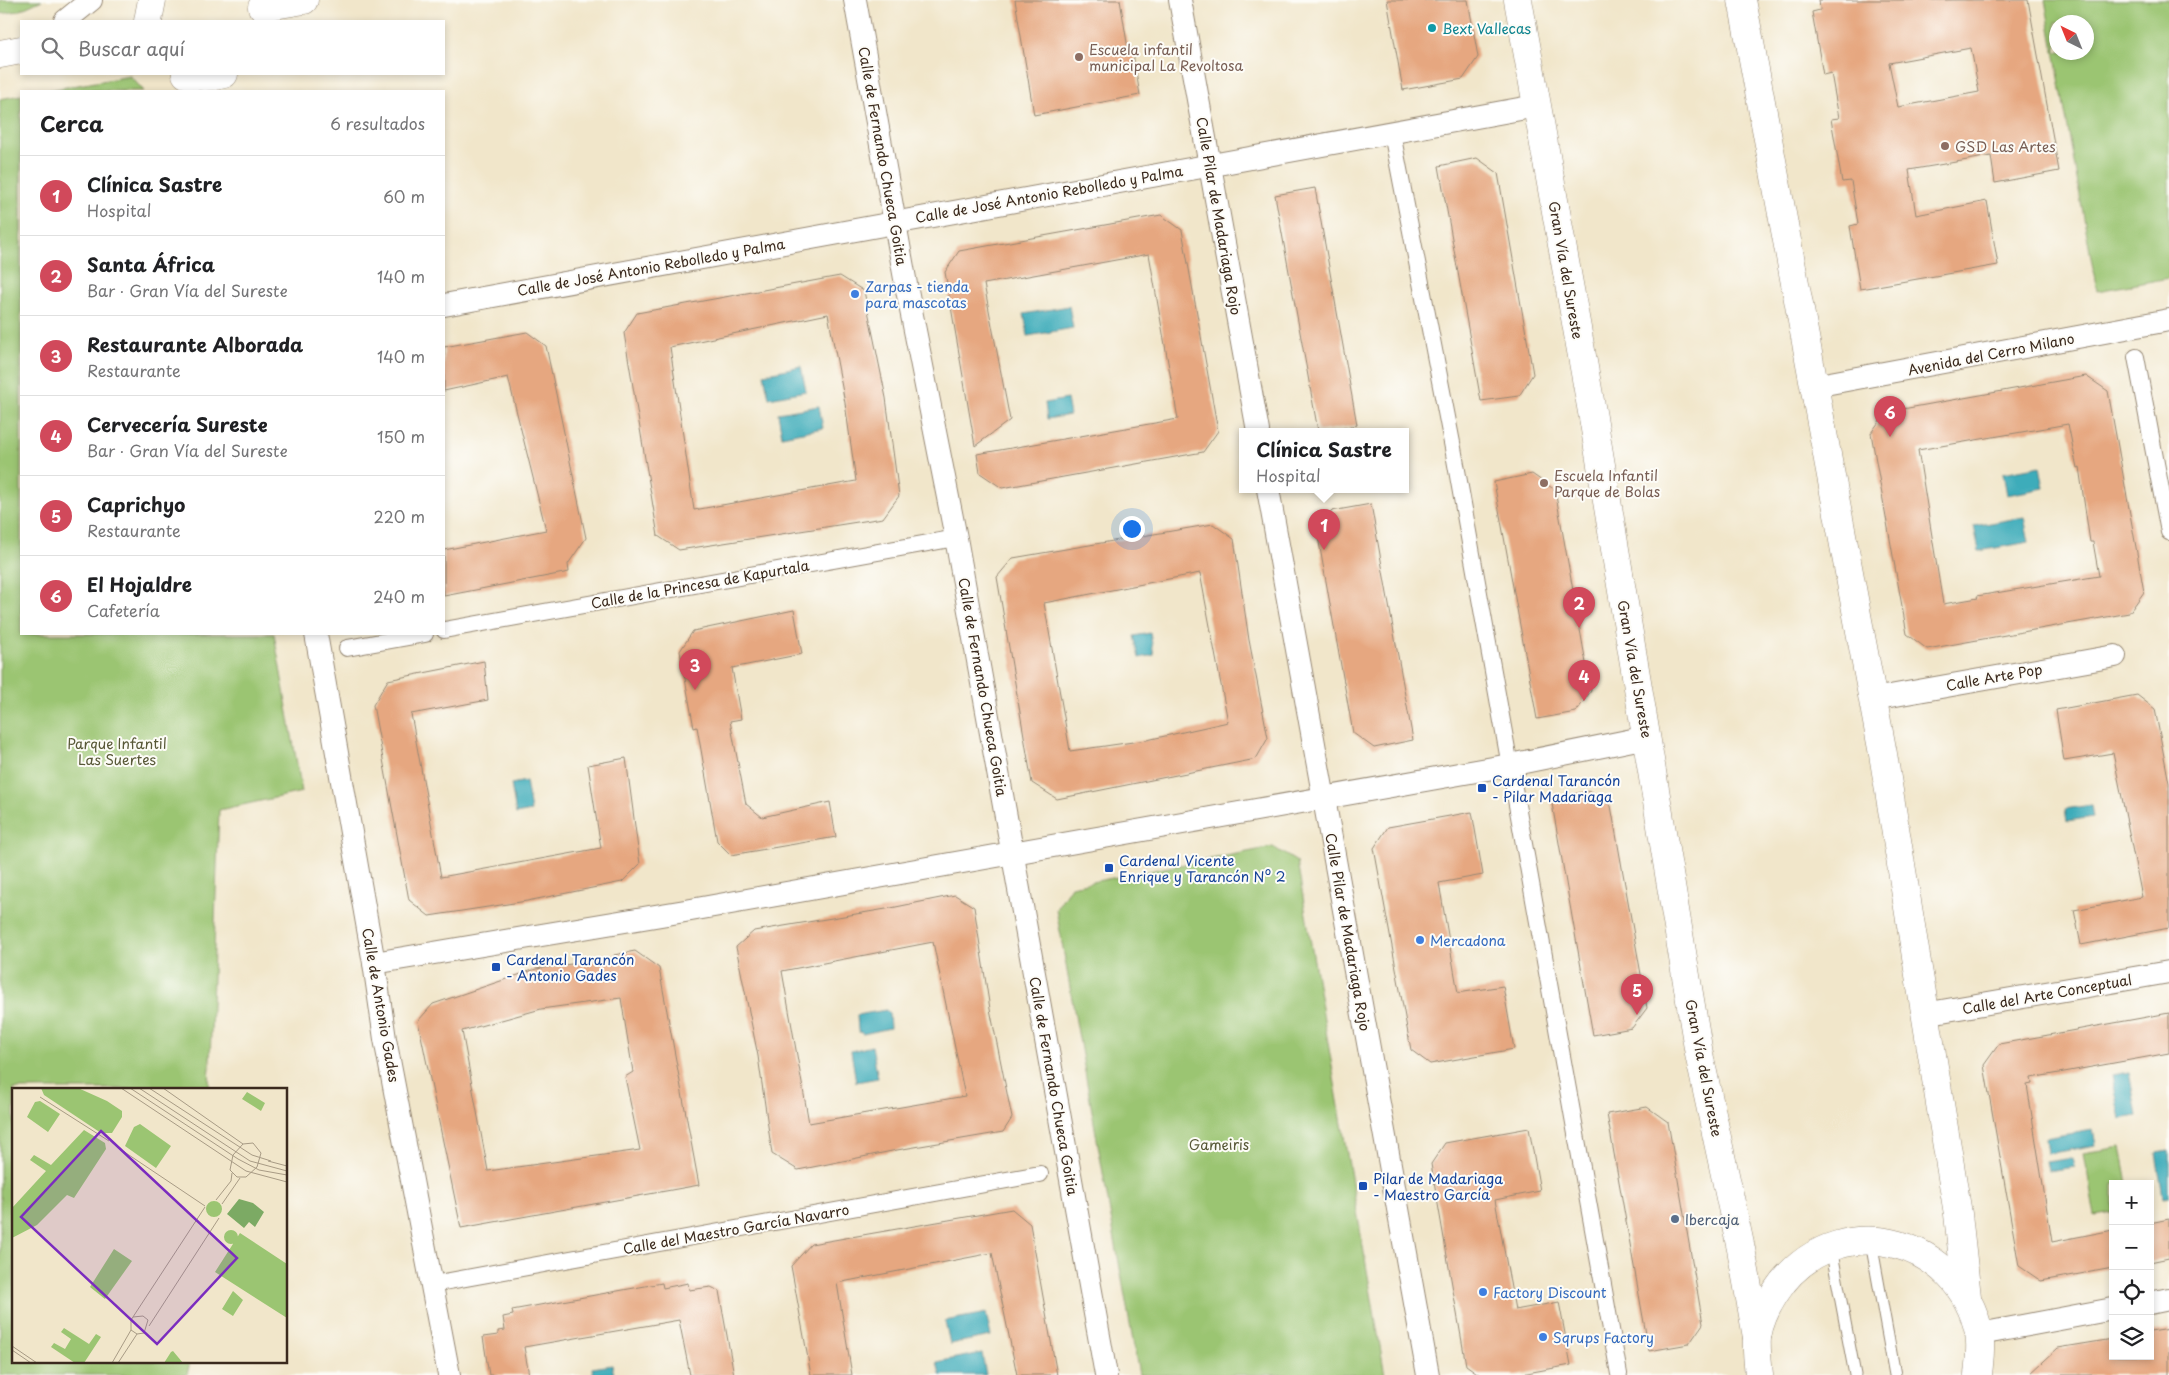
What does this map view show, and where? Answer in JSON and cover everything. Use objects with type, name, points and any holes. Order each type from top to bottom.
[{"type":"main road","points":[[148,20],[152,0]]},
{"type":"main road","points":[[262,9],[304,0]]},
{"type":"main road","name":"Gran Vía del Sureste","points":[[1518,0],[1595,432],[1699,1054],[1741,1249],[1757,1337]]},
{"type":"main road","points":[[1742,0],[1873,699],[1958,1214],[1967,1297],[1980,1334],[1978,1375]]},
{"type":"main road","points":[[0,54],[20,50]]},
{"type":"main road","points":[[190,75],[219,81]]},
{"type":"main road","points":[[1758,1375],[1757,1337],[1770,1299],[1794,1268],[1831,1247],[1871,1240],[1907,1246],[1941,1266],[1967,1297]]},
{"type":"street","points":[[66,20],[91,0]]},
{"type":"street","name":"Calle de Fernando Chueca Goitia","points":[[856,0],[894,222],[956,538],[1106,1375]]},
{"type":"street","name":"Calle Pilar de Madariaga Rojo","points":[[1180,0],[1257,428]]},
{"type":"street","name":"Calle de José Antonio Rebolledo y Palma","points":[[445,305],[1536,106]]},
{"type":"street","points":[[1392,133],[1510,765],[1619,1374]]},
{"type":"street","name":"Avenida del Cerro Milano","points":[[1814,386],[2169,320]]},
{"type":"street","points":[[2136,357],[2169,532]]},
{"type":"street","name":"Calle Pilar de Madariaga Rojo","points":[[1269,493],[1428,1375]]},
{"type":"street","name":"Calle de la Princesa de Kapurtala","points":[[445,630],[956,538]]},
{"type":"street","name":"Calle de Antonio Gades","points":[[316,635],[374,963],[385,1039],[449,1375]]},
{"type":"street","points":[[347,648],[418,635]]},
{"type":"street","name":"Calle Arte Pop","points":[[1873,699],[2115,656]]},
{"type":"street","points":[[374,963],[681,912],[1510,765],[1647,737]]},
{"type":"street","name":"Calle del Arte Conceptual","points":[[1924,1014],[2169,972]]},
{"type":"street","name":"Calle del Maestro García Navarro","points":[[433,1284],[1040,1174]]},
{"type":"street","points":[[2154,1302],[2169,1299]]},
{"type":"street","points":[[1980,1334],[2109,1311]]},
{"type":"lane","points":[[1871,1240],[1895,1375]]},
{"type":"lane","points":[[1831,1247],[1854,1375]]},
{"type":"green space","points":[[0,0],[42,0],[18,11],[0,14]]},
{"type":"green space","points":[[2045,0],[2169,0],[2169,278],[2097,291],[2056,60],[2094,60],[2094,15],[2049,15],[2049,22]]},
{"type":"green space","points":[[130,76],[143,90],[50,90]]},
{"type":"green space","name":"Parque Infantil Las Suertes","points":[[20,95],[20,635],[274,635],[302,792],[219,810],[209,1088],[12,1088],[12,1362],[190,1362],[187,1375],[0,1375],[0,99]]},
{"type":"green space","name":"Gameiris","points":[[1273,847],[1297,862],[1385,1375],[1139,1375],[1056,909],[1071,886]]},
{"type":"green space","points":[[2121,1147],[2127,1180],[2109,1180],[2109,1214],[2095,1216],[2084,1153]]},
{"type":"water","points":[[1069,306],[1073,328],[1028,336],[1024,314]]},
{"type":"water","points":[[801,366],[806,391],[769,398],[764,374]]},
{"type":"water","points":[[1067,399],[1070,415],[1047,419],[1045,403]]},
{"type":"water","points":[[819,406],[823,428],[782,436],[778,413]]},
{"type":"water","points":[[2040,466],[2044,488],[2007,495],[2003,473]]},
{"type":"water","points":[[2024,517],[2029,542],[1979,551],[1974,526]]},
{"type":"water","points":[[1150,633],[1154,655],[1139,658],[1134,636]]},
{"type":"water","points":[[526,781],[531,811],[516,814],[511,784]]},
{"type":"water","points":[[2091,805],[2093,817],[2067,821],[2065,809]]},
{"type":"water","points":[[886,1010],[889,1013],[890,1028],[863,1034],[858,1031],[857,1015]]},
{"type":"water","points":[[872,1046],[878,1078],[856,1082],[851,1051]]},
{"type":"water","points":[[2129,1072],[2137,1116],[2121,1119],[2112,1075]]},
{"type":"water","points":[[2093,1130],[2096,1145],[2047,1154],[2045,1138]]},
{"type":"water","points":[[2169,1151],[2169,1197],[2163,1198],[2156,1153]]},
{"type":"water","points":[[2073,1158],[2075,1167],[2048,1171],[2046,1162]]},
{"type":"water","points":[[986,1313],[991,1336],[950,1344],[945,1321]]},
{"type":"water","points":[[982,1353],[986,1375],[940,1375],[937,1362]]},
{"type":"water","points":[[612,1365],[614,1375],[593,1375],[592,1368]]},
{"type":"building","points":[[1015,0],[1120,0],[1128,49],[1132,48],[1140,95],[1034,115]]},
{"type":"building","name":"Bext Vallecas","points":[[1387,0],[1468,0],[1478,57],[1463,79],[1403,90]]},
{"type":"building","points":[[1819,0],[2028,0],[2059,171],[1995,183],[1991,156],[1909,170],[1916,215],[1987,201],[1998,265],[1860,289],[1850,226],[1858,224],[1851,181],[1842,182],[1831,119],[1839,118],[1831,73],[1823,75],[1812,12],[1820,10]],"holes":[[[1971,48],[1979,92],[1898,107],[1889,63]]]},
{"type":"building","points":[[1477,158],[1498,173],[1533,374],[1519,396],[1481,401],[1439,166]]},
{"type":"building","points":[[1315,188],[1357,425],[1339,428],[1317,428],[1275,195]]},
{"type":"building","points":[[1161,215],[1182,230],[1218,431],[1203,452],[1002,488],[980,473],[977,454],[1178,419],[1149,254],[984,284],[1010,420],[975,446],[945,272],[959,251]]},
{"type":"building","points":[[840,276],[864,291],[886,398],[899,496],[883,518],[679,550],[658,536],[624,333],[637,313]],"holes":[[[828,314],[845,403],[856,481],[694,510],[670,347]]]},
{"type":"building","points":[[527,332],[546,346],[586,538],[568,564],[569,572],[445,596],[445,550],[546,530],[508,377],[445,391],[445,347]]},
{"type":"building","points":[[2086,376],[2108,391],[2144,592],[2129,613],[1927,649],[1907,634],[1871,433],[1886,412]],"holes":[[[2068,424],[2077,468],[2079,467],[2090,542],[2093,542],[2099,576],[1977,596],[1978,598],[1943,604],[1918,450]]]},
{"type":"building","points":[[1532,474],[1555,490],[1591,691],[1576,712],[1537,719],[1494,482]]},
{"type":"building","points":[[1371,504],[1413,740],[1374,748],[1353,733],[1317,531],[1332,511]]},
{"type":"building","points":[[1213,524],[1234,539],[1249,640],[1268,738],[1256,759],[1057,799],[1032,783],[997,577],[1013,558]],"holes":[[[1200,573],[1228,722],[1147,740],[1070,751],[1044,603]]]},
{"type":"building","points":[[794,610],[802,654],[732,668],[741,719],[730,721],[746,804],[762,817],[830,802],[836,837],[731,855],[717,841],[697,727],[694,728],[680,651],[693,631]]},
{"type":"building","points":[[484,661],[488,700],[411,714],[441,877],[601,848],[588,765],[626,758],[640,864],[622,882],[527,901],[429,916],[409,900],[373,705],[388,680]]},
{"type":"building","points":[[2137,695],[2155,709],[2169,783],[2169,928],[2081,945],[2074,910],[2142,897],[2113,753],[2064,761],[2056,710]]},
{"type":"building","points":[[1591,791],[1611,806],[1647,1008],[1632,1028],[1593,1035],[1551,798]]},
{"type":"building","name":"Mercadona","points":[[1472,812],[1483,875],[1439,883],[1458,993],[1503,986],[1514,1049],[1430,1064],[1411,1050],[1374,848],[1388,827]]},
{"type":"building","points":[[955,895],[974,907],[990,1009],[1012,1118],[1003,1132],[897,1150],[798,1170],[772,1154],[758,1056],[736,947],[754,931],[886,909]],"holes":[[[933,942],[965,1096],[809,1123],[782,971]]]},
{"type":"building","points":[[635,951],[659,968],[699,1185],[461,1228],[418,1021],[433,1004],[536,969],[614,958],[614,955]],"holes":[[[621,998],[633,1072],[625,1077],[640,1150],[488,1171],[462,1031],[541,1009]]]},
{"type":"building","points":[[2169,1013],[2169,1053],[2031,1078],[2032,1084],[2027,1085],[2052,1242],[2109,1231],[2109,1269],[2041,1281],[2019,1266],[1984,1065],[1999,1044]]},
{"type":"building","points":[[1647,1107],[1668,1122],[1703,1324],[1689,1344],[1649,1351],[1607,1114]]},
{"type":"building","points":[[1529,1128],[1540,1191],[1495,1200],[1515,1310],[1559,1302],[1571,1365],[1516,1375],[1480,1375],[1466,1365],[1431,1164],[1445,1143]]},
{"type":"building","points":[[1012,1209],[1030,1224],[1057,1375],[1017,1375],[992,1253],[837,1283],[852,1375],[811,1375],[791,1266],[811,1244]]},
{"type":"building","points":[[2169,1219],[2169,1258],[2154,1261],[2154,1225],[2154,1222]]},
{"type":"building","points":[[662,1283],[663,1288],[688,1283],[689,1290],[711,1287],[719,1291],[734,1375],[690,1375],[679,1320],[524,1347],[529,1375],[489,1375],[483,1337],[498,1335],[498,1331],[505,1330],[503,1317],[513,1315],[512,1310]]},
{"type":"building","points":[[2169,1329],[2169,1375],[2029,1375],[2058,1348],[2109,1340],[2109,1360],[2154,1360],[2154,1331]]},
{"type":"place","name":"Bext Vallecas","points":[[1432,28]]},
{"type":"place","name":"Escuela infantil municipal La Revoltosa","points":[[1079,57]]},
{"type":"place","name":"GSD Las Artes","points":[[1945,146]]},
{"type":"place","name":"Zarpas - tienda para mascotas","points":[[855,294]]},
{"type":"place","name":"El Hojaldre","points":[[1890,437]]},
{"type":"place","name":"Escuela Infantil Parque de Bolas","points":[[1544,483]]},
{"type":"place","name":"Clínica Sastre","points":[[1324,550]]},
{"type":"place","name":"Santa África","points":[[1579,628]]},
{"type":"place","name":"Restaurante Alborada","points":[[695,690]]},
{"type":"place","name":"Cervecería Sureste","points":[[1584,701]]},
{"type":"place","name":"Cardenal Tarancón - Pilar Madariaga","points":[[1482,788]]},
{"type":"place","name":"Cardenal Vicente Enrique y Tarancón Nº 2","points":[[1109,868]]},
{"type":"place","name":"Mercadona","points":[[1420,940]]},
{"type":"place","name":"Cardenal Tarancón - Antonio Gades","points":[[496,967]]},
{"type":"place","name":"Caprichyo","points":[[1637,1015]]},
{"type":"place","name":"Pilar de Madariaga - Maestro García","points":[[1363,1186]]},
{"type":"place","name":"Ibercaja","points":[[1675,1219]]},
{"type":"place","name":"Factory Discount","points":[[1483,1292]]},
{"type":"place","name":"Sqrups Factory","points":[[1543,1337]]}]
